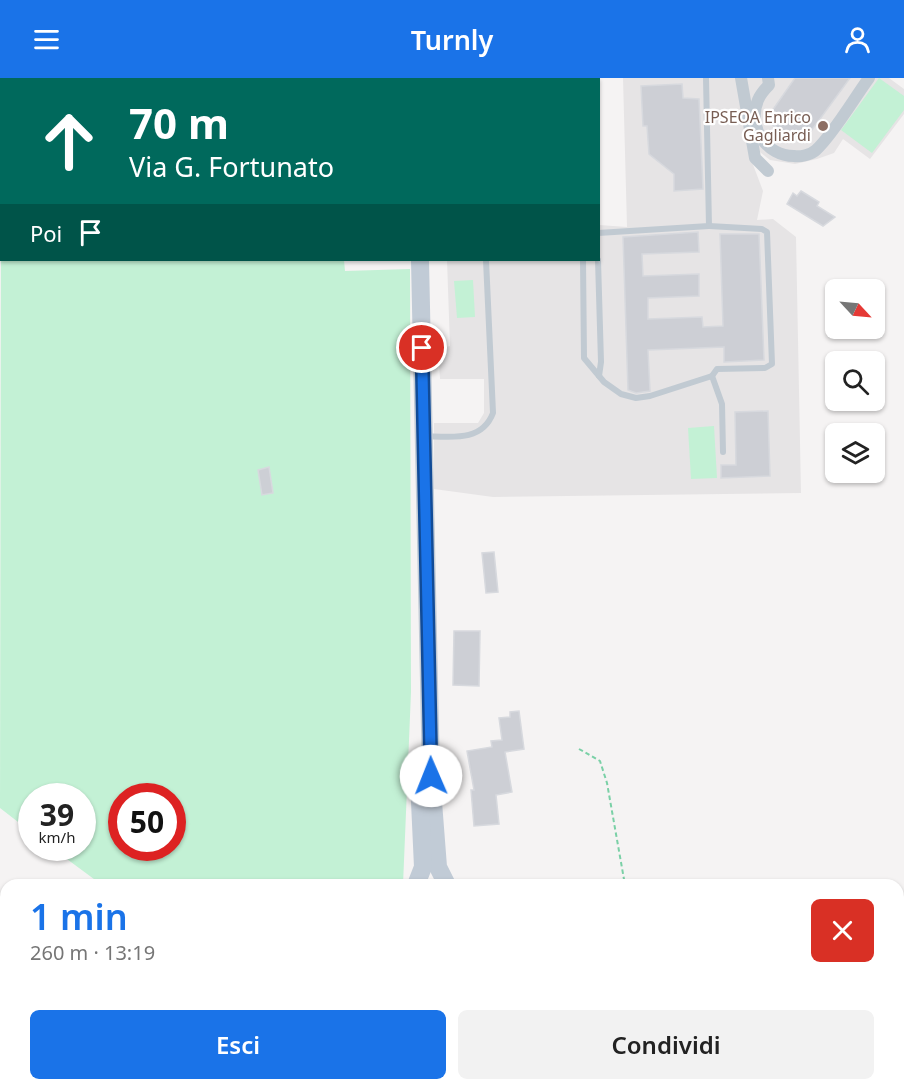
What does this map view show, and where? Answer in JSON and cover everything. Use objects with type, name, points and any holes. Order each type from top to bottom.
[{"type":"main road","points":[[420,261],[427,659],[438,867],[444,879]]},
{"type":"main road","points":[[418,879],[423,867],[419,727],[427,659]]},
{"type":"street","points":[[741,78],[756,158],[768,171]]},
{"type":"street","points":[[770,80],[758,101],[756,119],[760,140],[772,152],[785,156],[799,156],[815,151],[869,78]]},
{"type":"lane","points":[[706,78],[709,226]]},
{"type":"lane","points":[[583,261],[584,358],[599,376],[621,394],[636,398],[650,396],[712,376],[717,369],[765,368],[772,364],[767,232],[762,229],[709,226],[600,233]]},
{"type":"lane","points":[[424,436],[476,435],[489,423],[493,412],[486,261]]},
{"type":"lane","points":[[598,261],[601,363],[599,376]]},
{"type":"lane","points":[[712,376],[722,404],[723,452]]},
{"type":"path","points":[[579,749],[600,761],[607,783],[624,879]]},
{"type":"shaded area","points":[[623,78],[736,78],[749,154],[763,191],[757,220],[773,219],[796,237],[801,493],[493,497],[434,489],[434,423],[478,423],[484,413],[484,379],[440,379],[438,349],[450,346],[447,261],[600,261],[600,225],[627,227]]},
{"type":"shaded area","name":"IPSEOA Enrico Gagliardi","points":[[744,78],[889,78],[904,89],[904,114],[870,159],[843,139],[834,153],[817,159],[795,164],[770,160],[756,149]]},
{"type":"green space","points":[[879,78],[904,96],[904,110],[872,153],[841,130]]},
{"type":"green space","points":[[1,261],[344,261],[345,271],[410,269],[411,692],[403,879],[94,879],[70,861],[96,861],[96,783],[18,783],[18,822],[0,808]]},
{"type":"green space","points":[[473,280],[475,317],[457,318],[454,281]]},
{"type":"green space","points":[[714,426],[717,478],[691,479],[688,428]]},
{"type":"building","points":[[795,78],[850,78],[803,142],[765,121]]},
{"type":"building","points":[[682,84],[683,98],[699,99],[703,189],[674,191],[674,174],[649,154],[647,126],[643,126],[641,86]]},
{"type":"building","points":[[801,191],[819,202],[817,206],[835,217],[823,226],[787,204],[793,193],[797,196]]},
{"type":"building","points":[[698,232],[699,252],[642,254],[643,276],[699,274],[699,296],[648,298],[648,319],[702,317],[703,327],[723,326],[720,234],[759,234],[764,360],[724,362],[724,347],[648,350],[650,391],[636,393],[628,390],[623,237]]},
{"type":"building","points":[[768,411],[770,476],[721,478],[721,465],[736,465],[735,412]]},
{"type":"building","points":[[269,467],[273,493],[262,495],[258,470]]},
{"type":"building","points":[[494,552],[498,592],[486,593],[482,553]]},
{"type":"building","points":[[454,631],[480,631],[479,686],[453,685]]},
{"type":"building","points":[[519,711],[524,749],[505,752],[512,792],[496,795],[499,824],[474,826],[471,790],[474,790],[467,751],[492,747],[491,741],[502,740],[499,718],[510,717],[510,712]]},
{"type":"place","name":"IPSEOA Enrico Gagliardi","points":[[823,126]]},
{"type":"route","points":[[422,348],[431,776]]}]
